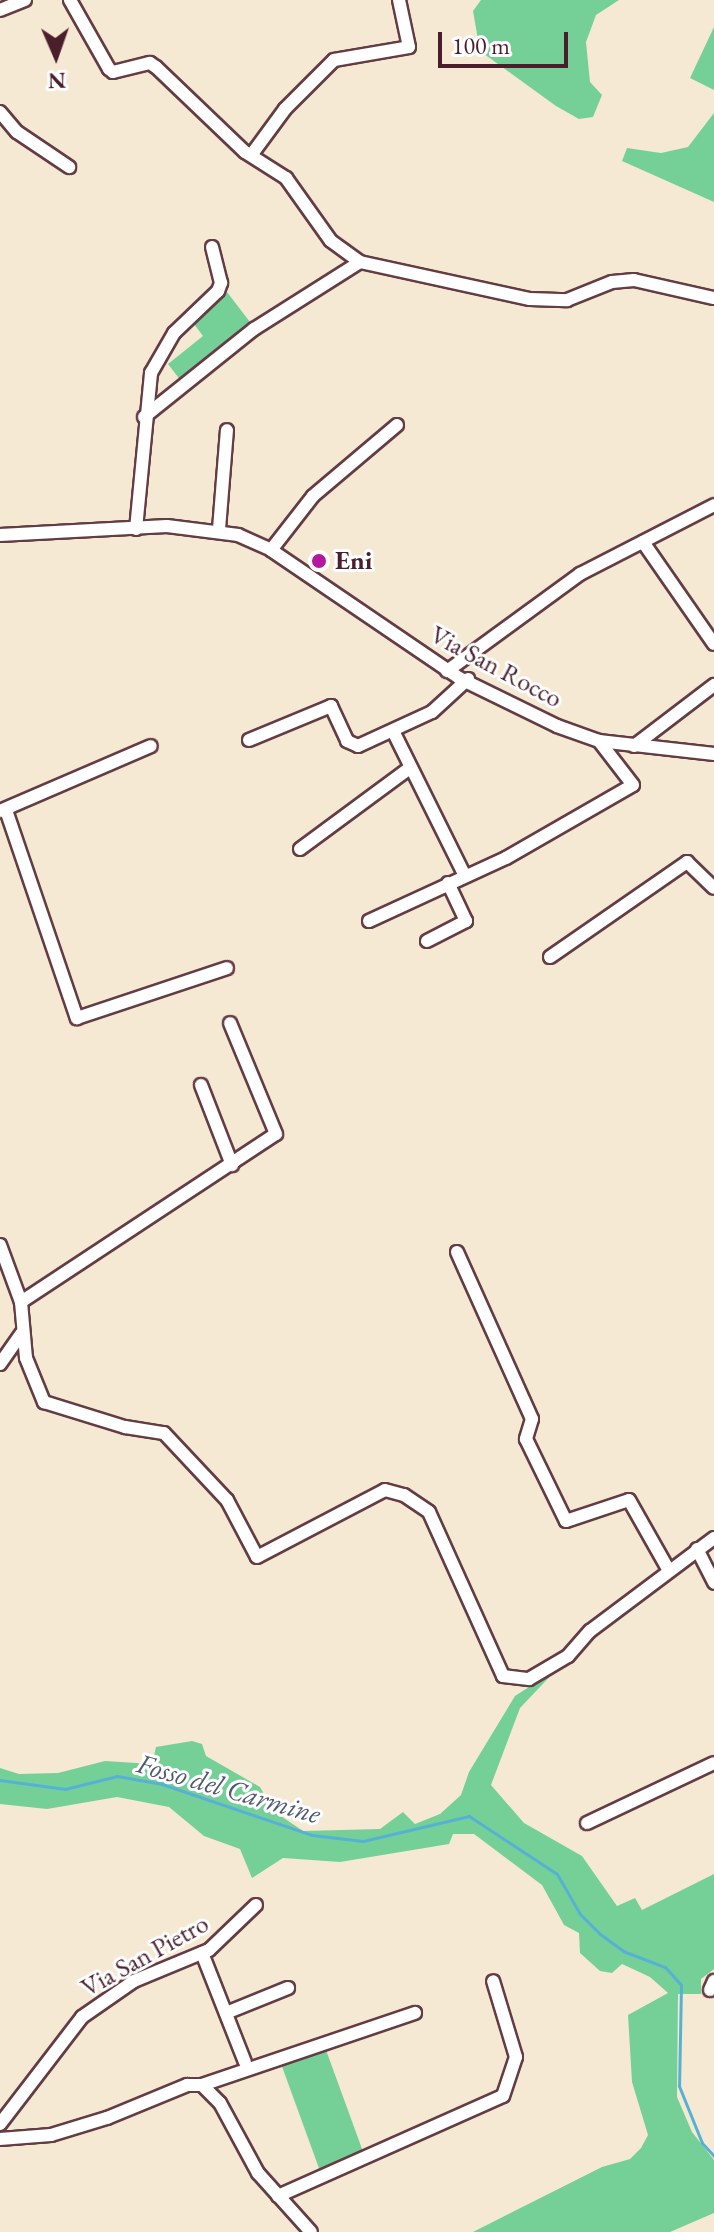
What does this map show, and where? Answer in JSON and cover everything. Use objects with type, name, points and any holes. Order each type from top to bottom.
[{"type":"street","points":[[0,10],[25,0]]},
{"type":"street","points":[[70,0],[109,69],[118,72],[150,63],[252,154],[286,178],[331,241],[360,262],[530,299],[567,300],[612,282],[634,280],[714,298]]},
{"type":"street","points":[[252,154],[285,109],[334,60],[409,47],[399,0]]},
{"type":"street","points":[[0,112],[17,132],[69,167]]},
{"type":"street","points":[[136,529],[144,417],[151,373],[165,347],[221,283],[212,247]]},
{"type":"street","points":[[144,417],[254,329],[360,262]]},
{"type":"street","points":[[271,550],[313,496],[397,425]]},
{"type":"street","points":[[219,529],[227,430]]},
{"type":"street","points":[[447,671],[580,574],[714,505]]},
{"type":"street","name":"Via San Rocco","points":[[0,535],[219,529],[271,550],[447,671],[599,741],[714,754]]},
{"type":"street","points":[[643,542],[714,644]]},
{"type":"street","points":[[249,740],[331,706],[353,745],[394,733],[453,699],[468,679]]},
{"type":"street","points":[[634,746],[714,685]]},
{"type":"street","points":[[394,733],[464,874]]},
{"type":"street","points":[[369,921],[464,874],[506,858],[633,785],[599,741]]},
{"type":"street","points":[[151,746],[3,810],[77,1018],[227,968]]},
{"type":"street","points":[[300,849],[410,768]]},
{"type":"street","points":[[550,957],[687,862],[714,888]]},
{"type":"street","points":[[427,941],[466,921],[448,883]]},
{"type":"street","points":[[21,1302],[276,1134],[230,1023]]},
{"type":"street","points":[[201,1085],[232,1165]]},
{"type":"street","points":[[0,1245],[21,1302],[21,1334],[44,1402],[125,1427],[164,1433],[221,1491],[257,1557],[385,1490],[429,1512],[503,1676],[529,1679],[568,1656],[590,1631],[668,1569],[714,1538]]},
{"type":"street","points":[[457,1252],[532,1419],[526,1439],[566,1521],[629,1500],[668,1569]]},
{"type":"street","points":[[0,1364],[21,1334]]},
{"type":"street","points":[[697,1549],[714,1583]]},
{"type":"street","points":[[587,1823],[714,1763]]},
{"type":"street","name":"Via San Pietro","points":[[0,2124],[94,2006],[134,1981],[202,1953],[256,1905]]},
{"type":"street","points":[[202,1953],[245,2062]]},
{"type":"street","points":[[278,2196],[501,2098],[516,2057],[493,1981]]},
{"type":"street","points":[[226,2013],[288,1988]]},
{"type":"street","points":[[0,2139],[51,2135],[107,2118],[187,2085],[202,2085],[415,2013]]},
{"type":"street","points":[[202,2085],[214,2094],[238,2143],[278,2196],[311,2232]]},
{"type":"green space","points":[[481,0],[619,0],[596,15],[586,42],[590,82],[602,95],[593,117],[579,119],[556,106],[480,51],[473,11]]},
{"type":"green space","points":[[714,27],[714,90],[690,78]]},
{"type":"green space","points":[[714,113],[714,202],[622,161],[627,148],[661,153],[688,147]]},
{"type":"green space","points":[[227,292],[253,326],[181,381],[168,364],[203,336],[191,320]]},
{"type":"green space","points":[[557,1669],[520,1708],[491,1785],[524,1823],[582,1856],[617,1906],[635,1898],[642,1910],[714,1874],[714,1969],[701,1979],[701,1994],[678,1994],[677,2097],[692,2132],[714,2160],[714,2213],[670,2232],[473,2232],[602,2167],[630,2159],[641,2148],[648,2135],[632,2082],[628,2015],[668,1993],[650,1977],[622,1964],[612,1973],[600,1971],[580,1953],[579,1933],[564,1925],[542,1885],[474,1834],[453,1834],[449,1844],[340,1862],[283,1858],[252,1878],[240,1849],[204,1836],[169,1807],[117,1797],[47,1809],[0,1804],[0,1768],[19,1774],[58,1773],[105,1761],[152,1764],[156,1747],[192,1741],[202,1744],[206,1756],[260,1787],[268,1801],[297,1811],[278,1814],[303,1831],[380,1829],[403,1812],[415,1824],[440,1814],[461,1795],[469,1772],[515,1696]]},
{"type":"green space","points":[[326,2050],[364,2153],[319,2169],[282,2066]]},
{"type":"waterway","name":"Fosso del Carmine","points":[[0,1780],[65,1789],[117,1776],[162,1784],[312,1835],[363,1841],[469,1816],[557,1874],[580,1914],[600,1934],[623,1951],[665,1967],[681,1985],[679,2086],[702,2143],[714,2156]]},
{"type":"place","name":"Eni","points":[[319,561]]}]
